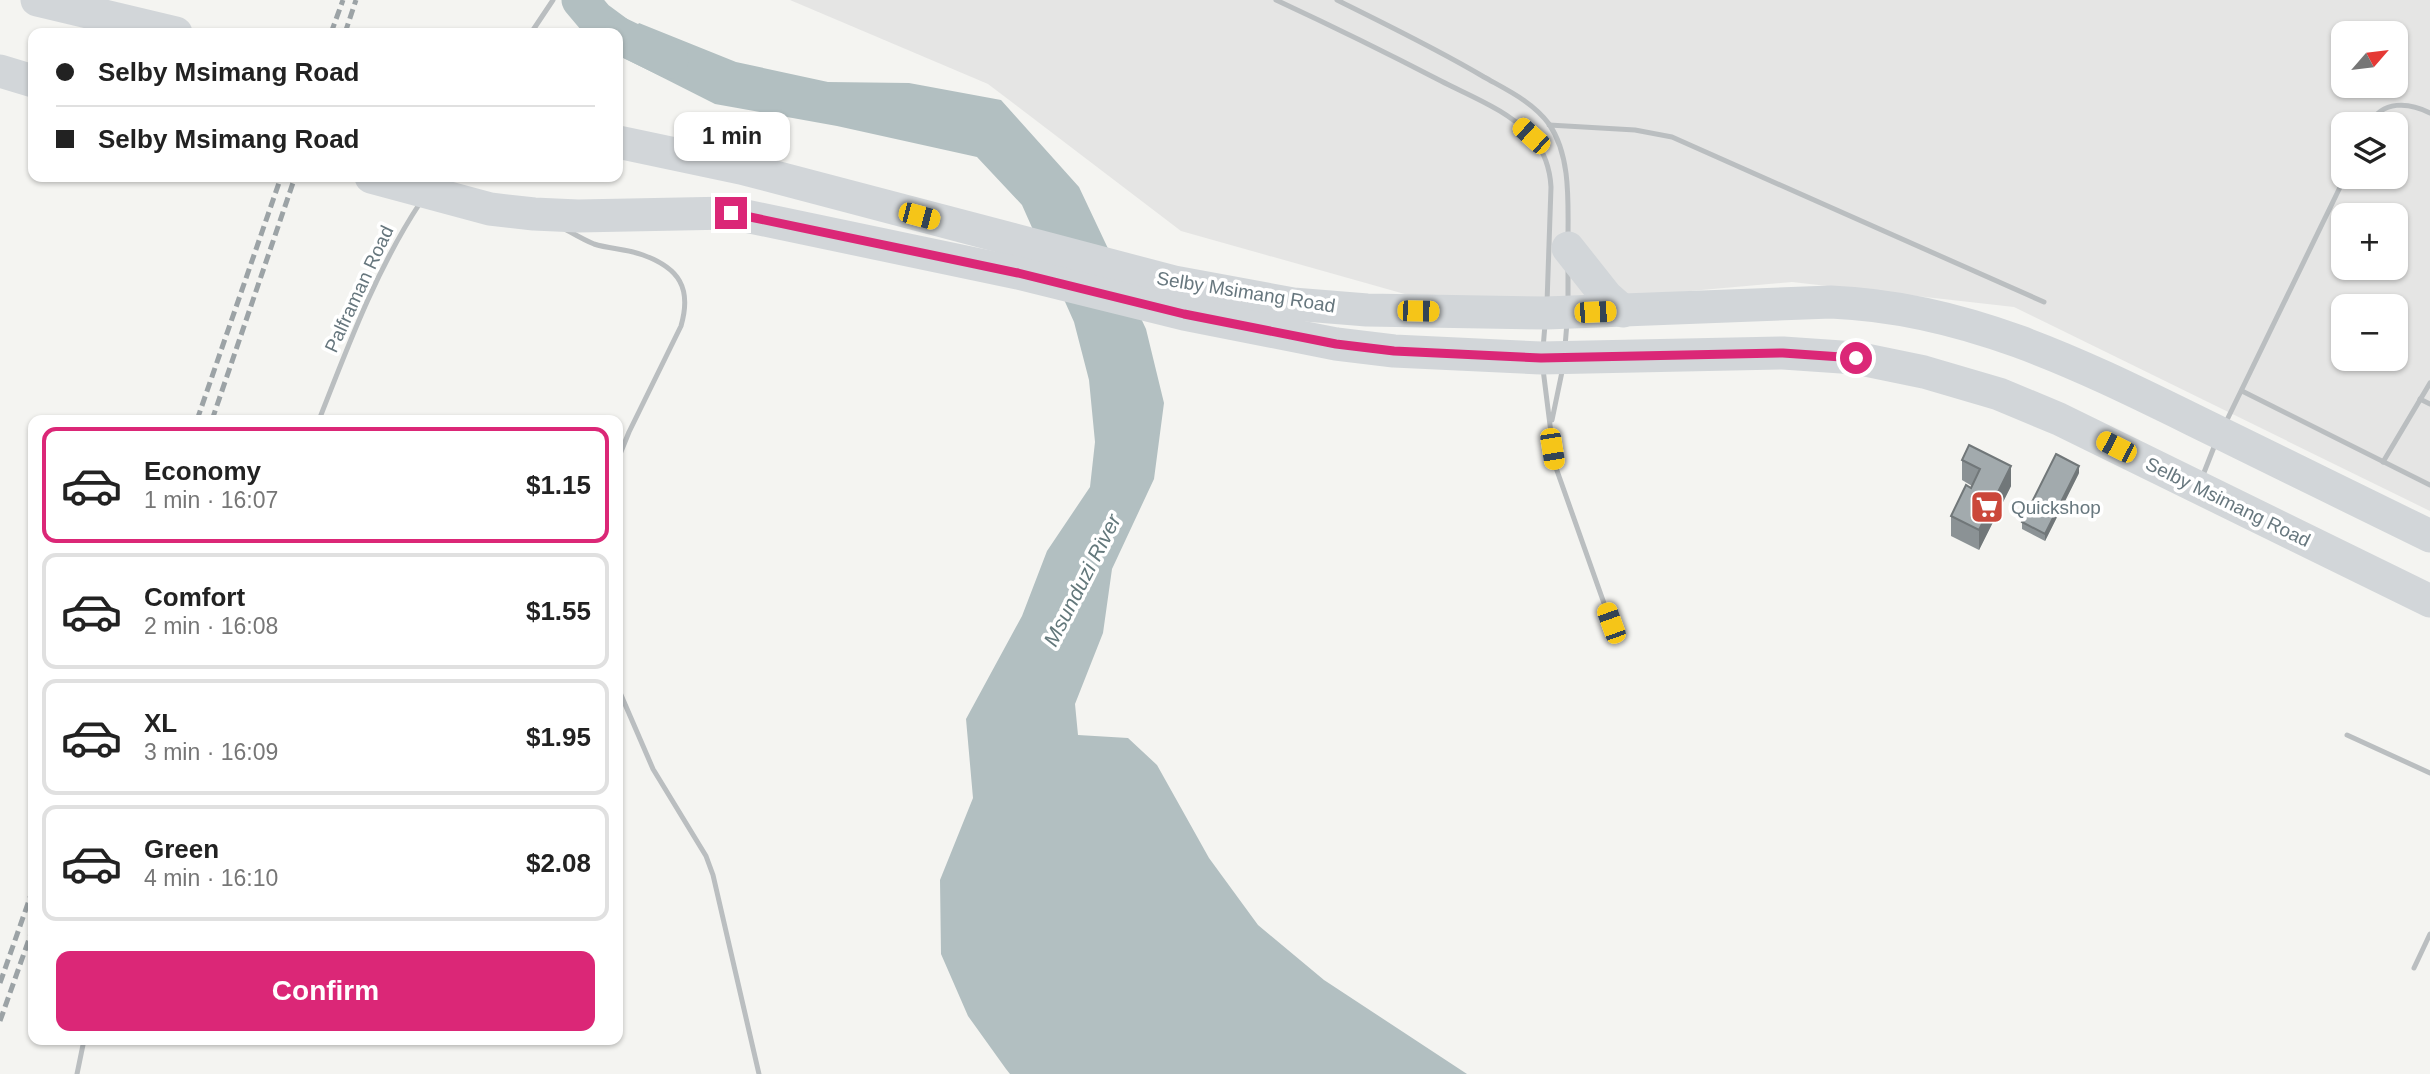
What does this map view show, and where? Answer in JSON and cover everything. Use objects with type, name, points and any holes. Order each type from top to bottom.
[{"type":"main road","points":[[37,0],[155,28]]},
{"type":"main road","points":[[0,71],[28,79]]},
{"type":"main road","name":"Selby Msimang Road","points":[[623,143],[741,168],[1184,314],[1336,344],[1394,351],[1553,335],[1623,311],[1831,302],[1868,304],[1961,322],[2019,340],[2129,387],[2430,536]]},
{"type":"main road","name":"Selby Msimang Road","points":[[390,182],[490,209],[578,216],[731,213],[1293,303],[1367,310],[1443,312],[1553,335],[1856,358],[1924,372],[1999,394],[2059,419],[2430,601]]},
{"type":"main road","points":[[1568,248],[1606,296],[1623,311]]},
{"type":"lane","points":[[534,28],[553,0]]},
{"type":"lane","points":[[1276,0],[1351,34],[1498,111],[1531,136],[1545,155],[1551,187],[1552,449],[1559,480],[1611,623]]},
{"type":"lane","points":[[1337,0],[1438,50],[1511,92],[1527,103],[1549,125],[1565,168],[1568,248],[1553,335],[1551,425]]},
{"type":"lane","points":[[2381,112],[2402,104],[2430,113]]},
{"type":"lane","points":[[1549,125],[1635,130],[1672,137],[2044,302]]},
{"type":"lane","name":"Palframan Road","points":[[320,415],[359,318],[407,222],[430,188]]},
{"type":"lane","points":[[2198,488],[2220,433],[2339,189]]},
{"type":"lane","points":[[534,214],[594,244],[641,254],[661,263],[677,276],[686,292],[686,307],[681,326],[623,447]]},
{"type":"lane","points":[[2383,462],[2430,383]]},
{"type":"lane","points":[[2242,391],[2430,485]]},
{"type":"lane","points":[[2420,399],[2430,404]]},
{"type":"lane","points":[[623,700],[653,769],[706,856],[713,875],[759,1074]]},
{"type":"lane","points":[[2347,735],[2430,773]]},
{"type":"lane","points":[[2414,968],[2430,933]]},
{"type":"lane","points":[[77,1074],[83,1045]]},
{"type":"shaded area","points":[[790,0],[2430,0],[2430,511],[2014,307],[1792,282],[1465,311],[1181,231],[988,84]]},
{"type":"water","points":[[639,23],[736,62],[828,82],[909,83],[1001,100],[1079,187],[1146,329],[1164,403],[1154,479],[1112,569],[1103,633],[1075,704],[1078,735],[1128,738],[1157,765],[1209,858],[1258,925],[1324,980],[1467,1074],[1010,1074],[968,1016],[941,954],[940,880],[973,798],[966,719],[1022,616],[1047,551],[1090,487],[1095,442],[1089,380],[1074,322],[1022,205],[977,157],[837,126],[715,104],[623,58],[623,44]]},
{"type":"building","points":[[1969,445],[2011,466],[1979,530],[1951,516],[1966,485],[1971,488],[1980,469],[1962,460]]},
{"type":"building","points":[[2056,454],[2079,466],[2045,534],[2022,522]]},
{"type":"waterway","name":"Msunduzi River","points":[[580,0],[596,19],[608,28]]},
{"type":"waterway","name":"Msunduzi River","points":[[623,37],[670,60]]},
{"type":"railway","points":[[333,28],[343,0]]},
{"type":"railway","points":[[347,28],[356,0]]},
{"type":"railway","points":[[199,415],[279,182]]},
{"type":"railway","points":[[214,415],[293,182]]},
{"type":"railway","points":[[0,983],[28,903]]},
{"type":"railway","points":[[0,1021],[28,942]]},
{"type":"place","name":"Quickshop","points":[[1987,507]]},
{"type":"route","points":[[731,213],[1018,273],[1184,314],[1336,344],[1394,351],[1541,358],[1783,353],[1856,358]]}]
